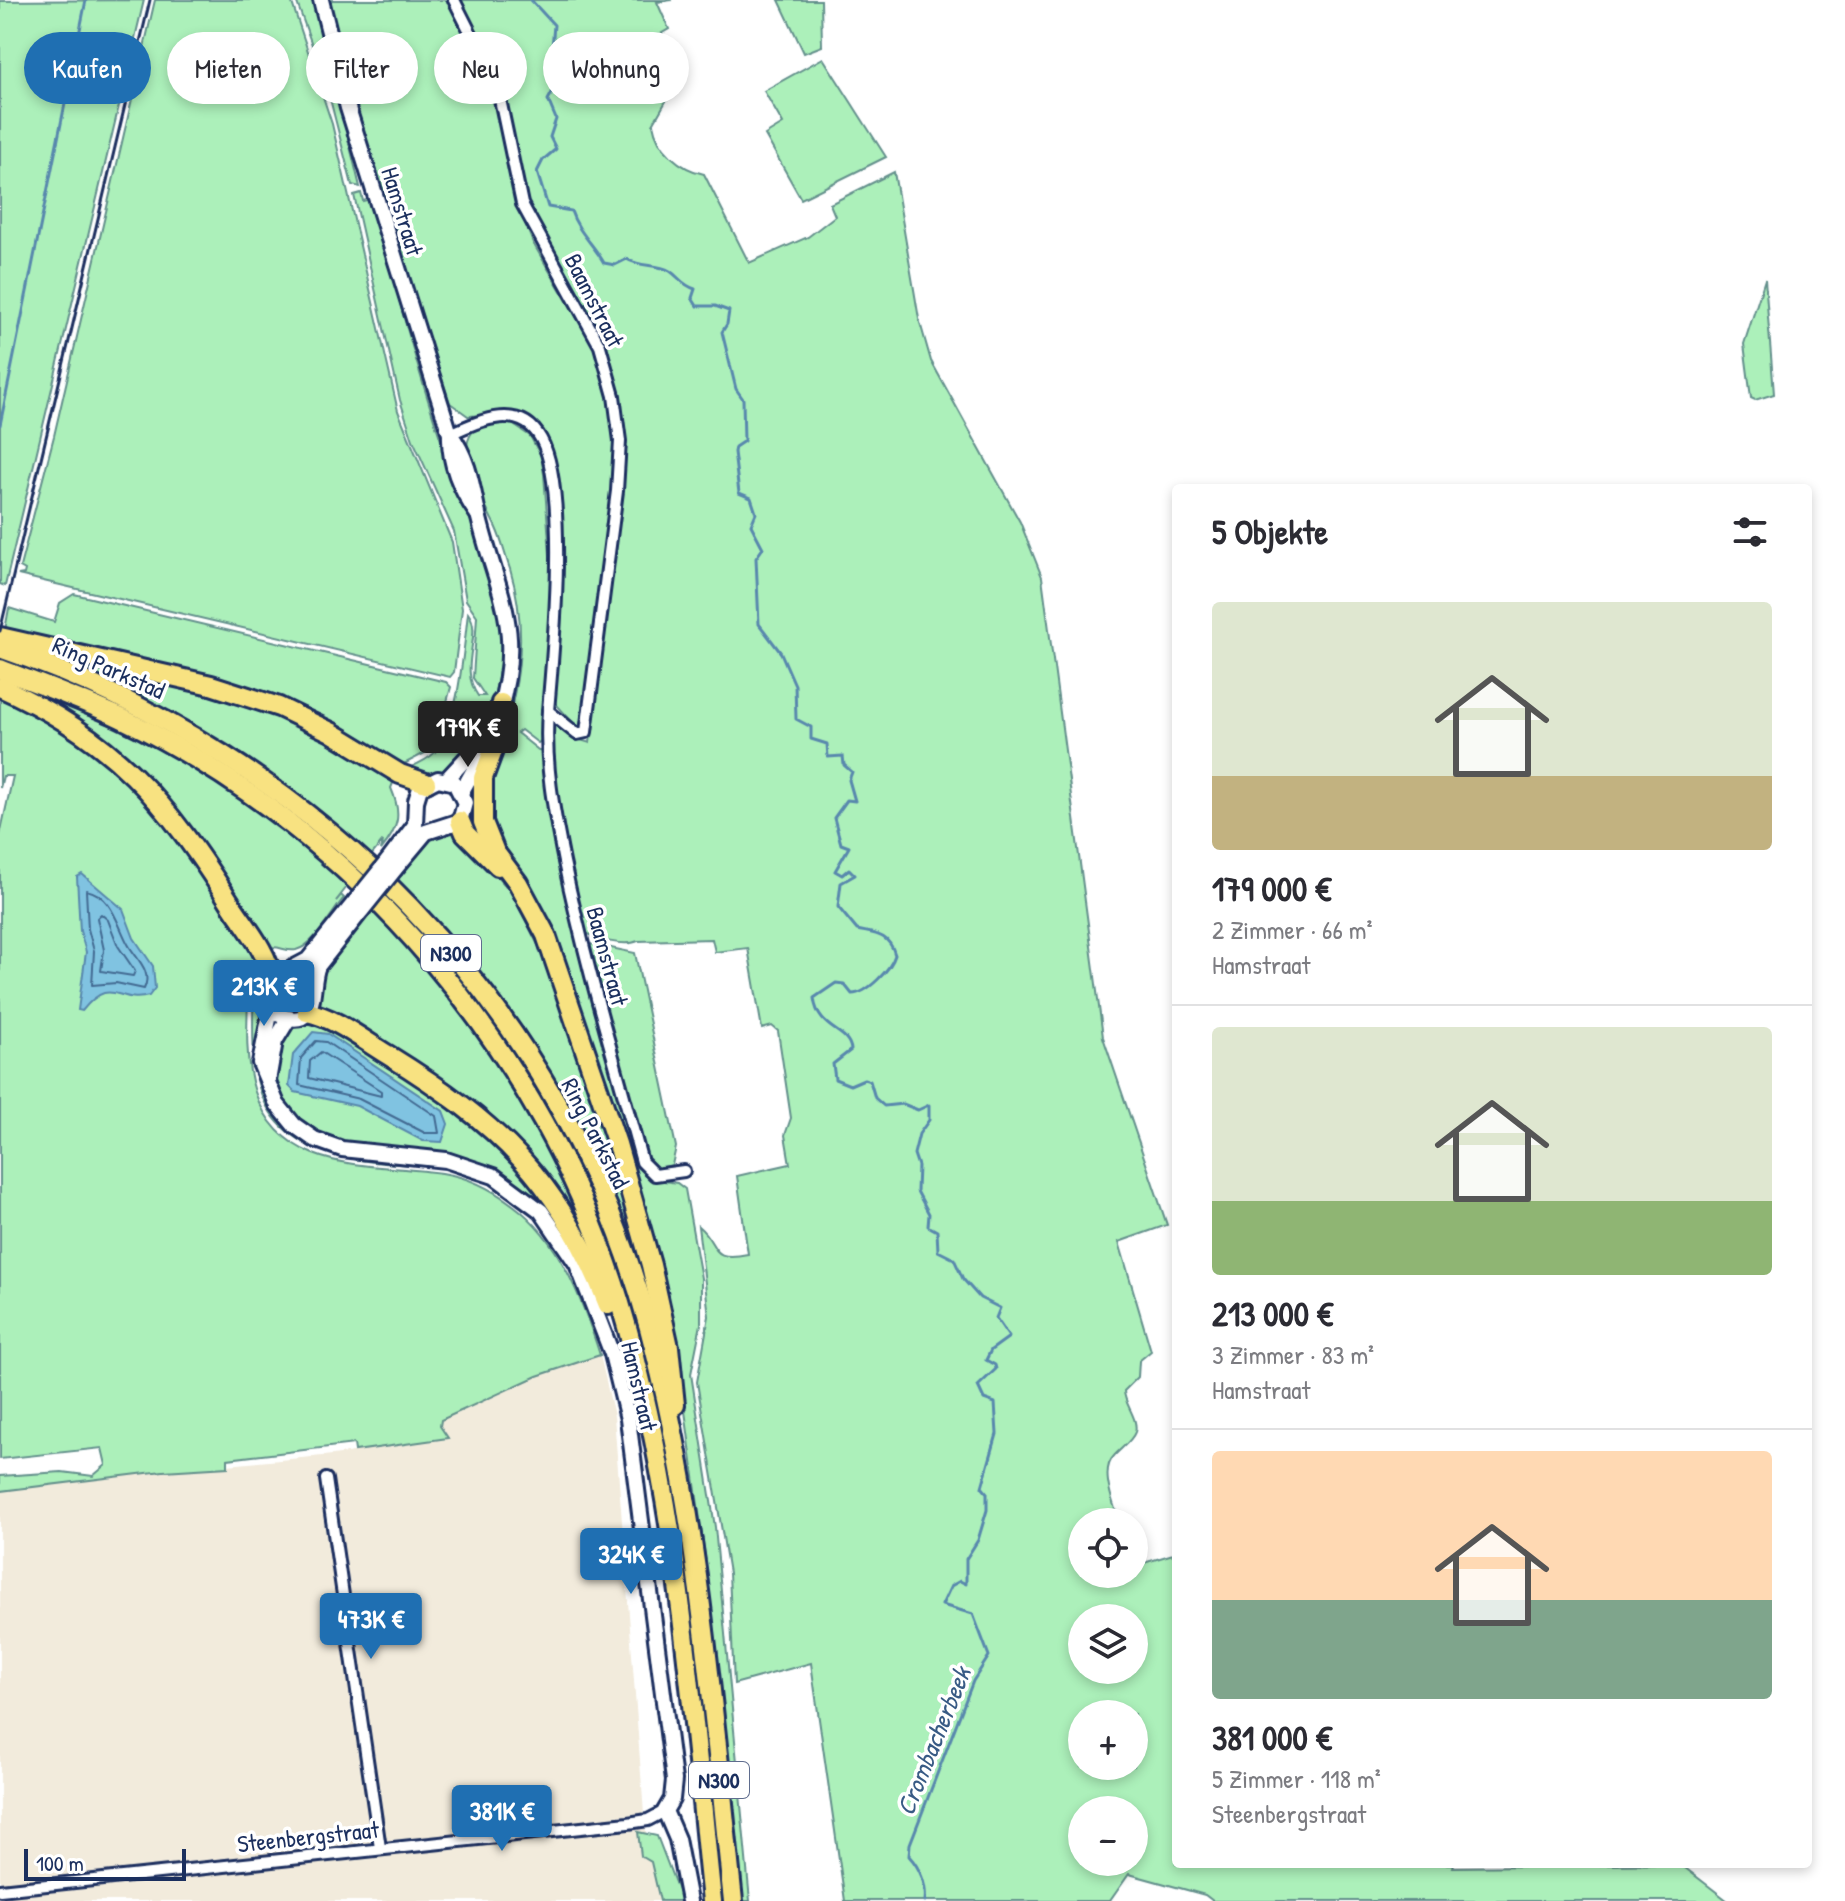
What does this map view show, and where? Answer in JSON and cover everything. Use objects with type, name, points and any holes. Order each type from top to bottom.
[{"type":"highway","points":[[0,637],[211,685],[279,707],[331,732],[400,774],[426,783]]},
{"type":"highway","name":"Ring Parkstad","points":[[0,648],[125,698],[170,720],[256,774],[337,837],[434,933],[501,1019],[547,1087],[601,1191],[648,1326],[675,1448],[697,1596],[733,1901]]},
{"type":"highway","name":"Ring Parkstad","points":[[0,669],[123,719],[242,790],[306,837],[409,935],[481,1024],[557,1148],[605,1259],[644,1397],[671,1552],[712,1901]]},
{"type":"highway","points":[[0,687],[78,729],[126,766],[155,795],[197,849],[263,955],[272,979]]},
{"type":"highway","name":"N300","points":[[501,703],[498,737],[483,778],[480,801],[483,822],[495,852],[518,883],[546,935],[635,1201],[669,1347],[675,1385],[675,1448]]},
{"type":"highway","name":"N300","points":[[460,821],[474,844],[518,883]]},
{"type":"highway","name":"N300","points":[[298,1015],[350,1032],[452,1095],[485,1122],[528,1165],[586,1252],[644,1397]]},
{"type":"main road","name":"Hamstraat","points":[[321,0],[348,108],[450,434],[449,450],[464,495],[478,515],[495,564],[508,622],[508,663],[501,703],[490,741],[462,791],[465,803],[460,821]]},
{"type":"main road","name":"Hamstraat","points":[[447,779],[471,753],[501,703]]},
{"type":"main road","points":[[268,1081],[275,1041],[315,998],[314,974],[318,966],[391,865],[415,825],[417,794],[426,783],[447,779],[462,791]]},
{"type":"main road","points":[[391,865],[426,832],[460,821]]},
{"type":"main road","points":[[272,979],[308,960],[358,907]]},
{"type":"main road","name":"Hamstraat","points":[[272,979],[266,994],[271,1009],[260,1057],[277,1104],[305,1134],[342,1149],[446,1160],[494,1176],[541,1211],[571,1251],[598,1313],[628,1419],[674,1780],[672,1799],[665,1811]]},
{"type":"main road","points":[[271,1009],[298,1015]]},
{"type":"main road","points":[[665,1811],[677,1839],[689,1901]]},
{"type":"street","name":"Baamstraat","points":[[454,0],[497,85],[522,204],[600,346],[617,414],[619,465],[615,521],[586,732],[577,734],[548,711]]},
{"type":"street","name":"Baamstraat","points":[[450,434],[485,418],[508,416],[535,430],[545,450],[556,548],[548,711],[550,788],[575,914],[642,1162],[655,1175],[684,1171]]},
{"type":"street","points":[[326,1479],[380,1848]]},
{"type":"street","name":"Steenbergstraat","points":[[0,1890],[639,1821],[665,1811]]},
{"type":"shaded area","points":[[600,1355],[614,1416],[645,1827],[662,1901],[0,1901],[0,1491],[333,1455],[447,1438],[440,1426],[441,1420],[537,1376]]},
{"type":"green space","points":[[144,0],[136,32],[24,32],[24,104],[119,104],[5,586],[0,584],[0,1]]},
{"type":"green space","points":[[155,0],[291,0],[306,45],[306,104],[325,104],[398,411],[452,542],[462,609],[454,672],[450,677],[18,575],[24,574],[25,570],[20,567],[54,436],[131,104],[151,104],[151,32],[148,32]]},
{"type":"green space","points":[[296,0],[314,0],[322,32],[307,32]]},
{"type":"green space","points":[[328,0],[451,0],[467,32],[434,32],[434,104],[497,104],[514,196],[533,243],[598,354],[615,429],[617,460],[586,719],[578,728],[555,703],[561,570],[550,445],[534,421],[525,416],[504,413],[468,416],[450,403],[368,153],[355,104],[418,104],[418,32],[336,32]]},
{"type":"green space","points":[[460,0],[672,0],[657,2],[669,29],[664,32],[543,32],[543,104],[664,104],[653,124],[659,142],[678,163],[704,174],[749,263],[808,237],[835,216],[830,204],[894,172],[919,319],[931,361],[1020,522],[1042,577],[1103,1037],[1167,1225],[1119,1242],[1151,1351],[1139,1361],[1138,1377],[1124,1391],[1136,1427],[1129,1442],[1110,1462],[1108,1479],[1115,1508],[1068,1508],[1068,1588],[1148,1588],[1148,1562],[1172,1554],[1172,1868],[1685,1868],[1728,1901],[1213,1901],[1205,1895],[1136,1876],[1148,1876],[1148,1796],[1068,1796],[1068,1876],[1128,1876],[1110,1901],[845,1901],[811,1663],[734,1684],[729,1573],[697,1382],[709,1316],[698,1226],[720,1254],[748,1254],[737,1176],[790,1164],[785,1135],[791,1118],[778,1031],[772,1026],[762,1029],[748,948],[715,952],[712,939],[618,943],[584,931],[555,784],[552,725],[554,722],[574,738],[590,743],[622,495],[621,402],[615,375],[597,328],[535,220],[519,175],[504,104],[527,104],[527,32],[477,32]]},
{"type":"green space","points":[[779,0],[821,0],[822,46],[804,53]]},
{"type":"green space","points":[[823,58],[886,157],[801,199],[765,135],[783,124],[764,91]]},
{"type":"green space","points":[[331,104],[340,104],[360,187],[352,185]]},
{"type":"green space","points":[[361,193],[363,201],[370,199],[434,418],[491,578],[500,622],[499,674],[483,724],[457,760],[445,770],[432,774],[407,770],[438,749],[451,722],[468,613],[473,631],[470,662],[472,685],[478,696],[485,696],[473,678],[477,616],[466,600],[454,531],[413,440],[400,400],[354,195]]},
{"type":"green space","points":[[1765,279],[1774,394],[1755,400],[1751,398],[1744,344]]},
{"type":"green space","points":[[495,423],[512,424],[530,436],[541,456],[552,582],[542,740],[538,743],[521,730],[517,733],[542,753],[571,915],[636,1161],[651,1179],[677,1183],[685,1189],[701,1278],[701,1324],[691,1374],[715,1527],[750,1901],[741,1901],[708,1578],[682,1389],[572,1001],[484,803],[515,688],[520,631],[510,569],[498,533],[473,480],[467,454],[473,431]]},
{"type":"green space","points":[[74,594],[446,682],[451,687],[436,742],[427,752],[402,765],[344,735],[5,630],[9,608],[54,622],[60,603]]},
{"type":"green space","points":[[3,643],[211,689],[280,711],[396,776],[391,788],[397,806],[392,835],[381,850],[383,841],[370,857],[228,750],[103,684]]},
{"type":"green space","points":[[0,654],[41,669],[203,747],[352,858],[464,976],[532,1071],[600,1204],[643,1328],[679,1505],[727,1901],[717,1901],[680,1581],[598,1225],[457,982],[257,794],[0,664]]},
{"type":"green space","points":[[0,676],[120,726],[240,794],[350,883],[336,901],[341,895],[344,898],[303,947],[296,950],[273,947],[265,950],[183,825]]},
{"type":"green space","points":[[0,692],[30,704],[138,784],[259,954],[249,965],[247,1045],[255,1092],[268,1119],[287,1139],[308,1152],[360,1165],[461,1177],[505,1199],[530,1219],[557,1253],[586,1314],[600,1355],[537,1376],[441,1420],[440,1426],[448,1438],[355,1451],[354,1444],[228,1459],[228,1467],[163,1471],[0,1491],[0,1476],[62,1472],[93,1476],[106,1465],[102,1448],[0,1459],[0,835],[13,776],[3,776],[0,788]]},
{"type":"green space","points":[[455,829],[512,893],[543,955],[582,1070],[608,1132],[664,1338],[594,1163],[394,881],[423,840]]},
{"type":"green space","points":[[374,906],[455,1003],[504,1071],[573,1193],[606,1283],[540,1173],[318,1009],[320,973]]},
{"type":"green space","points":[[592,944],[635,953],[676,1147],[672,1165],[656,1169],[648,1161],[588,949]]},
{"type":"green space","points":[[262,959],[265,1008],[258,1070],[262,1090],[282,1122],[296,1134],[331,1152],[369,1160],[409,1161],[429,1166],[374,1162],[346,1157],[320,1150],[297,1138],[277,1122],[263,1098],[255,1068],[254,967]]},
{"type":"green space","points":[[317,1020],[450,1099],[536,1177],[562,1227],[524,1188],[476,1162],[426,1152],[347,1143],[323,1134],[302,1121],[280,1091],[276,1063],[289,1026]]},
{"type":"green space","points":[[638,1832],[657,1836],[682,1901],[660,1901],[651,1862],[641,1856]]},
{"type":"water","points":[[82,874],[123,909],[134,938],[153,966],[155,988],[149,996],[138,998],[108,992],[92,1000],[82,1011],[78,1010],[86,952],[80,931],[77,877]]},
{"type":"water","points":[[313,1032],[328,1034],[443,1111],[448,1124],[442,1142],[423,1141],[357,1106],[295,1092],[289,1086],[293,1055]]},
{"type":"waterway","points":[[0,425],[86,0]]},
{"type":"waterway","name":"Crombacherbeek","points":[[531,0],[554,25],[552,48],[560,78],[548,100],[556,119],[550,137],[556,149],[543,160],[537,172],[548,207],[571,211],[604,263],[615,265],[627,259],[665,269],[695,289],[692,298],[697,306],[715,306],[729,311],[722,332],[736,389],[743,399],[744,441],[735,447],[734,452],[739,493],[751,498],[756,513],[751,525],[763,548],[756,558],[759,624],[781,653],[795,685],[796,719],[811,727],[811,739],[827,744],[828,757],[843,756],[844,765],[852,772],[849,780],[855,801],[847,800],[834,818],[841,844],[849,847],[835,871],[842,875],[849,869],[855,875],[841,883],[838,907],[857,930],[885,938],[895,955],[884,973],[864,990],[852,994],[844,984],[836,983],[814,998],[821,1017],[845,1037],[851,1050],[833,1064],[835,1079],[850,1085],[864,1079],[870,1081],[875,1098],[884,1106],[903,1104],[918,1110],[929,1105],[929,1120],[919,1134],[914,1154],[918,1166],[917,1191],[929,1214],[928,1226],[937,1231],[938,1251],[954,1259],[963,1279],[980,1298],[1000,1308],[996,1318],[1009,1337],[991,1350],[986,1360],[996,1369],[978,1386],[984,1399],[995,1403],[997,1434],[982,1487],[987,1493],[987,1510],[978,1540],[966,1559],[966,1584],[960,1581],[951,1586],[942,1605],[973,1614],[989,1656],[973,1681],[910,1844],[909,1856],[922,1877],[925,1901]]},
{"type":"railway","points":[[0,631],[150,0]]}]
